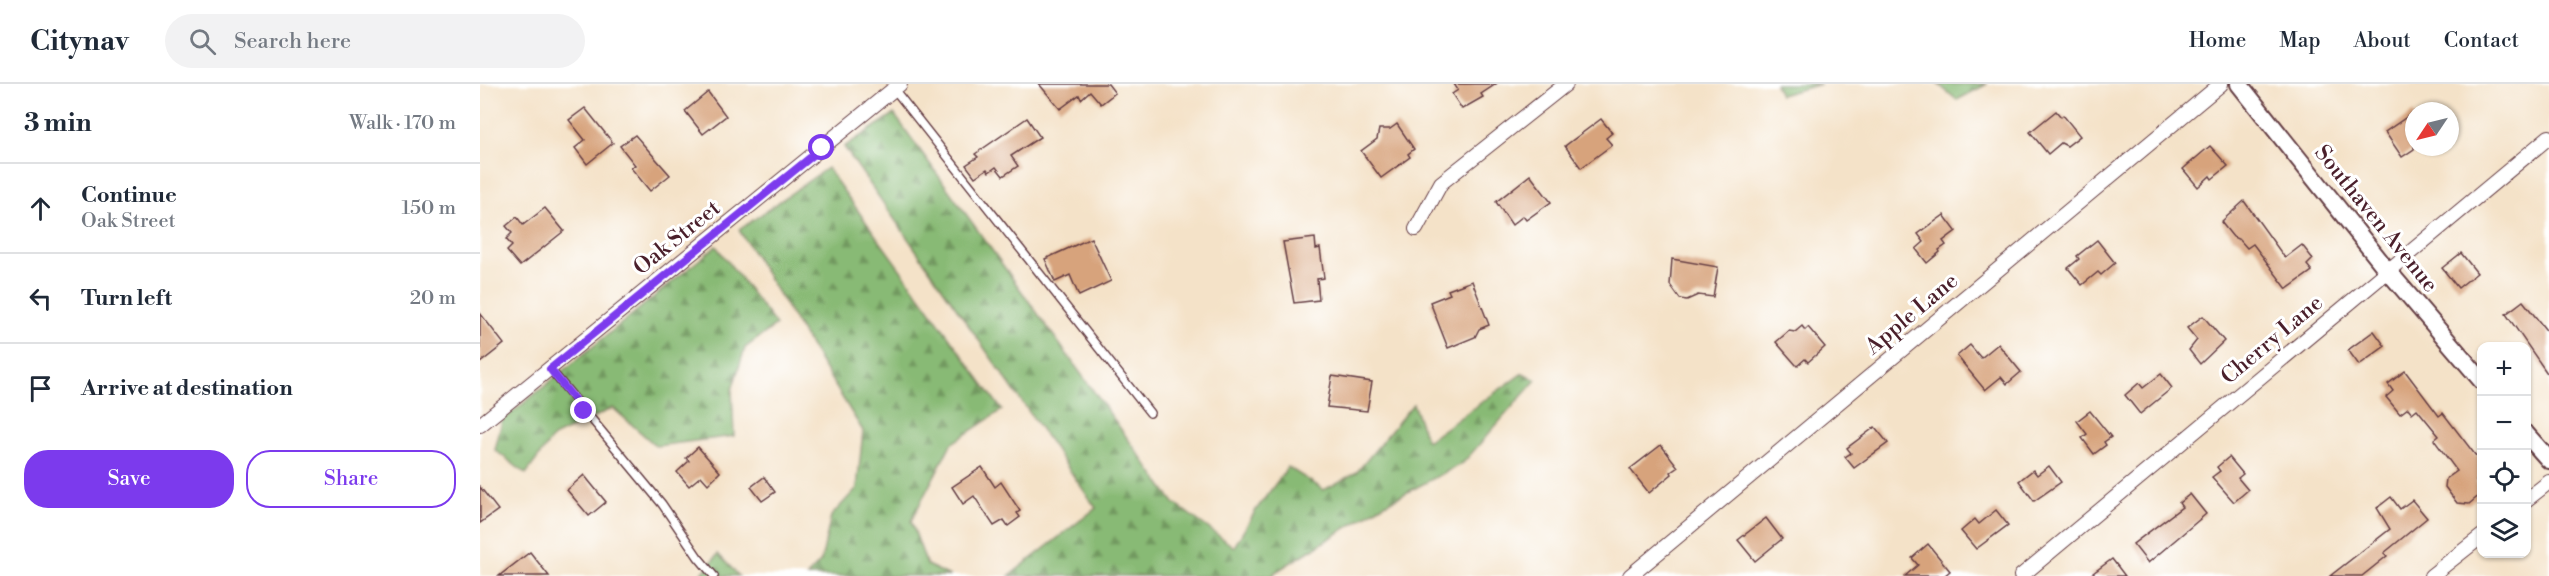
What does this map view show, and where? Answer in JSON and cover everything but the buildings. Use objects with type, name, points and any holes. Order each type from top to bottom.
[{"type":"street","points":[[1416,229],[1441,183],[1566,84]]},
{"type":"street","name":"Apple Lane","points":[[1630,576],[2221,84]]},
{"type":"street","name":"Southaven Avenue","points":[[2239,84],[2388,271],[2477,376]]},
{"type":"street","name":"Oak Street","points":[[480,425],[897,86]]},
{"type":"street","name":"Cherry Lane","points":[[2021,576],[2549,137]]},
{"type":"street","points":[[2531,440],[2549,460]]},
{"type":"street","points":[[2531,496],[2549,482]]},
{"type":"street","points":[[2431,576],[2477,539]]},
{"type":"lane","points":[[897,86],[1150,413]]},
{"type":"lane","points":[[550,369],[648,486],[714,576]]},
{"type":"green space","points":[[1775,84],[1821,84],[1780,95]]},
{"type":"green space","points":[[1938,84],[1987,84],[1957,100]]},
{"type":"green space","points":[[894,114],[1174,503],[1234,547],[1256,510],[1288,467],[1324,490],[1357,472],[1413,404],[1427,441],[1523,373],[1536,380],[1463,463],[1383,505],[1274,573],[1274,576],[1009,576],[1096,508],[844,147]]},
{"type":"green space","points":[[827,168],[1002,410],[951,444],[911,521],[927,565],[950,576],[807,576],[821,561],[831,516],[857,488],[863,431],[739,230]]},
{"type":"green space","points":[[716,246],[776,325],[745,348],[732,390],[734,436],[656,446],[613,408],[553,437],[526,474],[495,450],[502,421]]},
{"type":"green space","points":[[718,554],[739,576],[700,576]]},
{"type":"route","points":[[584,411],[550,369],[822,148]]}]
